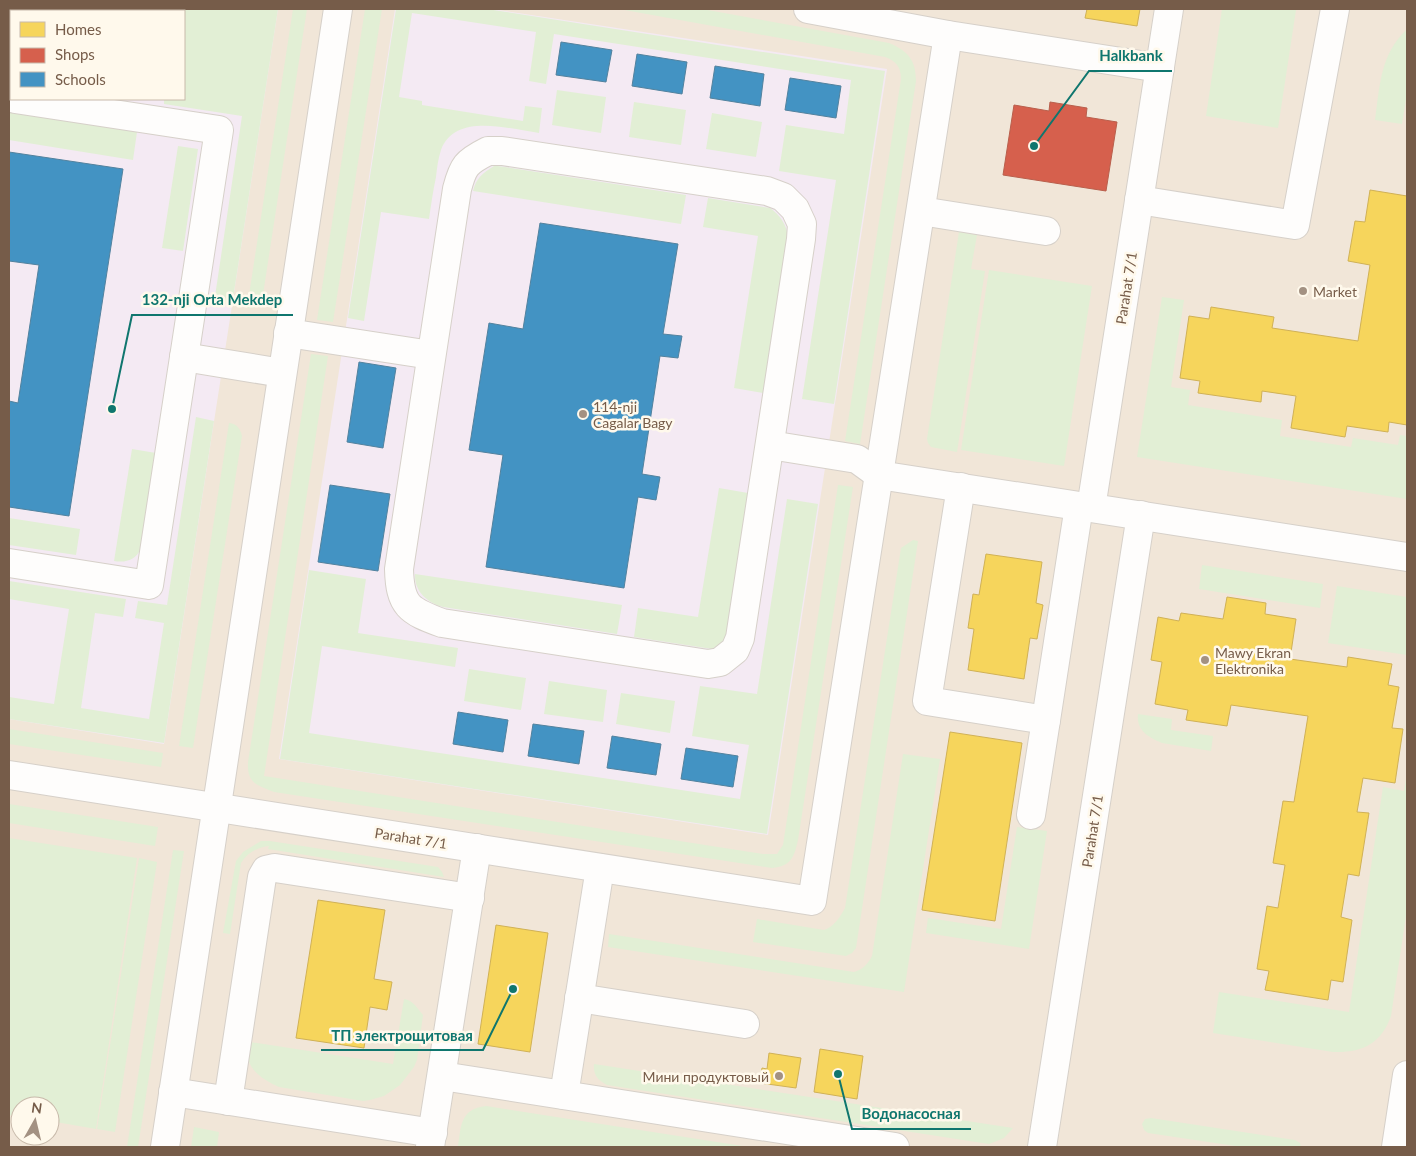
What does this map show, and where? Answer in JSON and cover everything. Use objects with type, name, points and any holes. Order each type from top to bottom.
[{"type":"street","points":[[164,1147],[338,9]]},
{"type":"street","points":[[808,9],[948,35],[1160,68]]},
{"type":"street","name":"Parahat 7/1","points":[[1030,815],[1140,200],[1169,9]]},
{"type":"street","points":[[1140,200],[1296,225],[1335,9]]},
{"type":"street","points":[[879,475],[948,35]]},
{"type":"street","points":[[9,563],[149,585],[219,130],[22,100]]},
{"type":"street","points":[[488,151],[502,151],[766,191],[783,196],[795,209],[802,224],[801,239],[740,638],[735,650],[720,662],[708,664],[442,623],[422,616],[407,606],[399,588],[399,570],[431,355],[457,189],[462,172],[472,159],[488,151]]},
{"type":"street","points":[[920,211],[1046,231]]},
{"type":"street","points":[[288,333],[431,355]]},
{"type":"street","points":[[184,357],[282,373]]},
{"type":"street","points":[[770,445],[857,459],[879,475],[1407,557]]},
{"type":"street","name":"Parahat 7/1","points":[[9,775],[812,901],[879,475]]},
{"type":"street","points":[[961,487],[927,701],[1046,720]]},
{"type":"street","name":"Parahat 7/1","points":[[1042,1147],[1141,515]]},
{"type":"street","points":[[173,1092],[228,1100],[432,1140],[477,848]]},
{"type":"street","points":[[228,1100],[262,877],[266,870],[275,868],[470,898]]},
{"type":"street","points":[[564,1095],[600,868]]},
{"type":"street","points":[[579,998],[745,1024]]},
{"type":"street","points":[[1396,1147],[1407,1075]]},
{"type":"street","points":[[442,1076],[895,1147]]},
{"type":"shaded area","points":[[9,9],[1407,9],[1407,1147],[9,1147]]},
{"type":"shaded area","points":[[9,9],[278,9],[164,744],[9,719]]},
{"type":"shaded area","name":"114-nji Cagalar Bagy","points":[[395,9],[492,9],[887,69],[768,835],[279,759]]},
{"type":"green space","points":[[9,9],[73,9],[10,10],[9,79]]},
{"type":"green space","points":[[85,9],[166,9],[166,10]]},
{"type":"green space","points":[[278,9],[232,305],[214,303],[242,116],[164,104],[164,100],[185,100],[185,10],[178,10]]},
{"type":"green space","points":[[293,9],[307,9],[262,301],[256,307],[247,308]]},
{"type":"green space","points":[[365,9],[382,9],[333,322],[317,320]]},
{"type":"green space","points":[[396,9],[487,9],[885,71],[834,404],[802,399],[836,180],[779,171],[786,125],[844,134],[851,80],[554,34],[546,84],[529,81],[536,32],[412,13],[399,97],[422,101],[422,105],[523,121],[525,106],[542,108],[539,133],[484,126],[470,127],[458,131],[448,138],[439,157],[429,219],[381,212],[364,321],[348,318]]},
{"type":"green space","points":[[619,9],[702,9],[889,43],[901,49],[910,57],[916,74],[916,81],[860,444],[845,441],[901,79],[899,68],[892,60],[885,57]]},
{"type":"green space","points":[[1222,9],[1296,10],[1278,128],[1206,116]]},
{"type":"green space","points":[[1407,29],[1407,93],[1402,124],[1375,120],[1380,83],[1386,60],[1391,49]]},
{"type":"green space","points":[[557,90],[606,97],[601,133],[552,125]]},
{"type":"green space","points":[[634,102],[686,110],[681,145],[629,137]]},
{"type":"green space","points":[[9,112],[137,132],[133,160],[9,140]]},
{"type":"green space","points":[[712,113],[762,122],[756,157],[706,149]]},
{"type":"green space","points":[[178,146],[198,149],[183,251],[162,248]]},
{"type":"green space","points":[[494,166],[686,195],[681,224],[473,191],[480,176]]},
{"type":"green space","points":[[708,198],[770,208],[785,224],[788,237],[763,393],[734,388],[758,236],[703,227]]},
{"type":"green space","points":[[959,232],[977,235],[971,269],[985,271],[957,452],[931,447],[927,439]]},
{"type":"green space","points":[[989,270],[1092,286],[1064,466],[961,450]]},
{"type":"green space","points":[[1162,297],[1184,300],[1171,387],[1190,390],[1188,405],[1282,420],[1280,436],[1351,447],[1353,438],[1398,445],[1400,435],[1407,436],[1407,499],[1137,457]]},
{"type":"green space","points":[[311,354],[328,356],[264,776],[763,854],[777,854],[783,845],[838,485],[853,487],[798,840],[795,852],[788,863],[772,868],[274,792],[258,785],[251,779],[248,762]]},
{"type":"green space","points":[[196,417],[214,421],[164,743],[9,719],[9,697],[54,704],[69,609],[9,599],[9,581],[126,599],[123,617],[95,613],[81,708],[149,719],[164,623],[135,618],[138,601],[167,605]]},
{"type":"green space","points":[[229,423],[238,427],[242,436],[193,748],[179,746]]},
{"type":"green space","points":[[132,449],[156,453],[141,549],[136,556],[122,562],[114,561]]},
{"type":"green space","points":[[719,488],[748,493],[724,642],[712,649],[634,637],[638,608],[698,617]]},
{"type":"green space","points":[[787,499],[818,504],[767,834],[280,759],[309,570],[366,579],[358,633],[458,648],[455,667],[322,646],[309,733],[740,799],[749,745],[692,736],[700,686],[757,694]]},
{"type":"green space","points":[[9,518],[80,529],[76,555],[9,545]]},
{"type":"green space","points":[[913,540],[918,541],[856,948],[846,956],[753,942],[757,919],[824,930],[834,924],[845,908],[901,548]]},
{"type":"green space","points":[[1202,565],[1323,584],[1320,608],[1199,589]]},
{"type":"green space","points":[[415,574],[622,605],[617,634],[443,607],[432,603],[419,591]]},
{"type":"green space","points":[[1337,586],[1407,597],[1407,655],[1328,643]]},
{"type":"green space","points":[[469,669],[526,678],[521,710],[464,701]]},
{"type":"green space","points":[[549,681],[607,690],[603,722],[544,714]]},
{"type":"green space","points":[[621,693],[675,701],[670,733],[616,724]]},
{"type":"green space","points":[[1138,714],[1172,719],[1171,730],[1213,736],[1211,751],[1157,741],[1141,729]]},
{"type":"green space","points":[[9,729],[163,753],[161,767],[9,744]]},
{"type":"green space","points":[[903,754],[940,759],[904,992],[608,947],[609,934],[854,972],[862,968],[872,956]]},
{"type":"green space","points":[[1407,773],[1407,909],[1391,1016],[1382,1034],[1369,1045],[1353,1051],[1333,1052],[1213,1033],[1219,992],[1349,1012],[1383,787],[1404,791]]},
{"type":"green space","points":[[9,804],[158,827],[155,846],[9,823]]},
{"type":"green space","points":[[1017,827],[1047,831],[1029,949],[926,933],[928,918],[1001,929]]},
{"type":"green space","points":[[9,838],[137,858],[96,1129],[60,1123],[60,1096],[10,1096],[9,1115]]},
{"type":"green space","points":[[261,841],[438,867],[444,877],[268,849],[269,846],[257,849],[243,859],[241,863],[230,934],[223,933],[236,861],[243,852]]},
{"type":"green space","points":[[173,850],[184,851],[138,1147],[127,1147]]},
{"type":"green space","points":[[139,858],[157,862],[115,1132],[97,1129]]},
{"type":"green space","points":[[404,999],[417,1007],[423,1015],[417,1060],[400,1085],[384,1096],[363,1101],[279,1087],[259,1075],[251,1066],[248,1053],[250,1042],[393,1064]]},
{"type":"green space","points":[[594,1064],[1013,1128],[1004,1138],[989,1144],[607,1085],[597,1077],[594,1071]]},
{"type":"green space","points":[[486,1106],[749,1147],[458,1147],[463,1120],[471,1111]]},
{"type":"green space","points":[[1151,1118],[1295,1140],[1300,1143],[1301,1147],[1242,1147],[1148,1133],[1144,1130],[1142,1124],[1145,1119]]},
{"type":"green space","points":[[194,1127],[219,1132],[217,1147],[191,1147]]},
{"type":"building: Homes","points":[[1087,9],[1140,9],[1137,26],[1085,18]]},
{"type":"building: Homes","points":[[1370,190],[1407,196],[1407,425],[1389,422],[1388,432],[1347,426],[1345,437],[1291,428],[1296,396],[1262,391],[1261,402],[1198,393],[1200,381],[1180,378],[1189,316],[1209,319],[1211,307],[1274,317],[1272,328],[1358,341],[1370,265],[1348,261],[1355,221],[1365,222]]},
{"type":"building: Homes","points":[[986,554],[1042,562],[1036,603],[1043,605],[1037,639],[1030,638],[1024,679],[968,670],[974,629],[968,628],[973,594],[979,595]]},
{"type":"building: Homes","points":[[1227,597],[1266,603],[1265,614],[1296,619],[1290,659],[1347,667],[1348,657],[1392,664],[1388,685],[1399,687],[1392,728],[1403,729],[1395,783],[1363,778],[1357,812],[1369,813],[1359,876],[1348,874],[1341,917],[1352,920],[1343,982],[1331,980],[1328,1000],[1265,990],[1269,971],[1257,969],[1267,906],[1278,908],[1285,865],[1273,863],[1283,801],[1294,802],[1308,716],[1231,705],[1227,726],[1186,720],[1188,710],[1155,704],[1162,662],[1151,660],[1158,617],[1179,621],[1181,613],[1223,619]]},
{"type":"building: Homes","points":[[950,732],[1022,743],[995,921],[922,910]]},
{"type":"building: Homes","points":[[318,900],[385,910],[374,979],[392,982],[387,1010],[370,1007],[364,1048],[296,1038]]},
{"type":"building: Homes","points":[[496,925],[548,933],[530,1052],[478,1044]]},
{"type":"building: Homes","points":[[820,1049],[863,1056],[857,1099],[814,1092]]},
{"type":"building: Homes","name":"Мини продуктовый","points":[[769,1053],[801,1058],[796,1088],[760,1083],[762,1068],[767,1069]]},
{"type":"building: Shops","points":[[1050,102],[1087,108],[1086,117],[1117,122],[1106,191],[1003,175],[1014,105],[1049,111]]},
{"type":"building: Schools","points":[[561,42],[612,50],[606,82],[556,75]]},
{"type":"building: Schools","points":[[637,54],[687,62],[682,94],[632,86]]},
{"type":"building: Schools","points":[[715,66],[764,74],[760,106],[710,98]]},
{"type":"building: Schools","points":[[790,78],[841,86],[836,118],[785,110]]},
{"type":"building: Schools","points":[[9,152],[123,169],[69,516],[9,507],[9,401],[18,403],[39,265],[9,261]]},
{"type":"building: Schools","points":[[540,223],[678,244],[663,334],[682,336],[678,358],[660,356],[642,474],[660,477],[656,500],[638,497],[624,588],[486,567],[503,455],[469,450],[489,323],[523,329]]},
{"type":"building: Schools","points":[[359,362],[396,368],[383,448],[347,442]]},
{"type":"building: Schools","points":[[330,485],[390,494],[378,571],[318,562]]},
{"type":"building: Schools","points":[[458,712],[508,720],[503,752],[453,744]]},
{"type":"building: Schools","points":[[533,724],[584,731],[579,764],[528,756]]},
{"type":"building: Schools","points":[[612,736],[661,744],[656,775],[607,768]]},
{"type":"building: Schools","points":[[686,748],[738,756],[733,787],[681,779]]},
{"type":"place","name":"Halkbank","points":[[1034,146]]},
{"type":"place","name":"Market","points":[[1303,291]]},
{"type":"place","name":"132-nji Orta Mekdep","points":[[112,409]]},
{"type":"place","name":"114-nji Cagalar Bagy","points":[[583,414]]},
{"type":"place","name":"Mawy Ekran Elektronika","points":[[1205,660]]},
{"type":"place","name":"ТП электрощитовая","points":[[513,989]]},
{"type":"place","name":"Водонасосная","points":[[838,1074]]},
{"type":"place","name":"Мини продуктовый","points":[[779,1076]]}]
